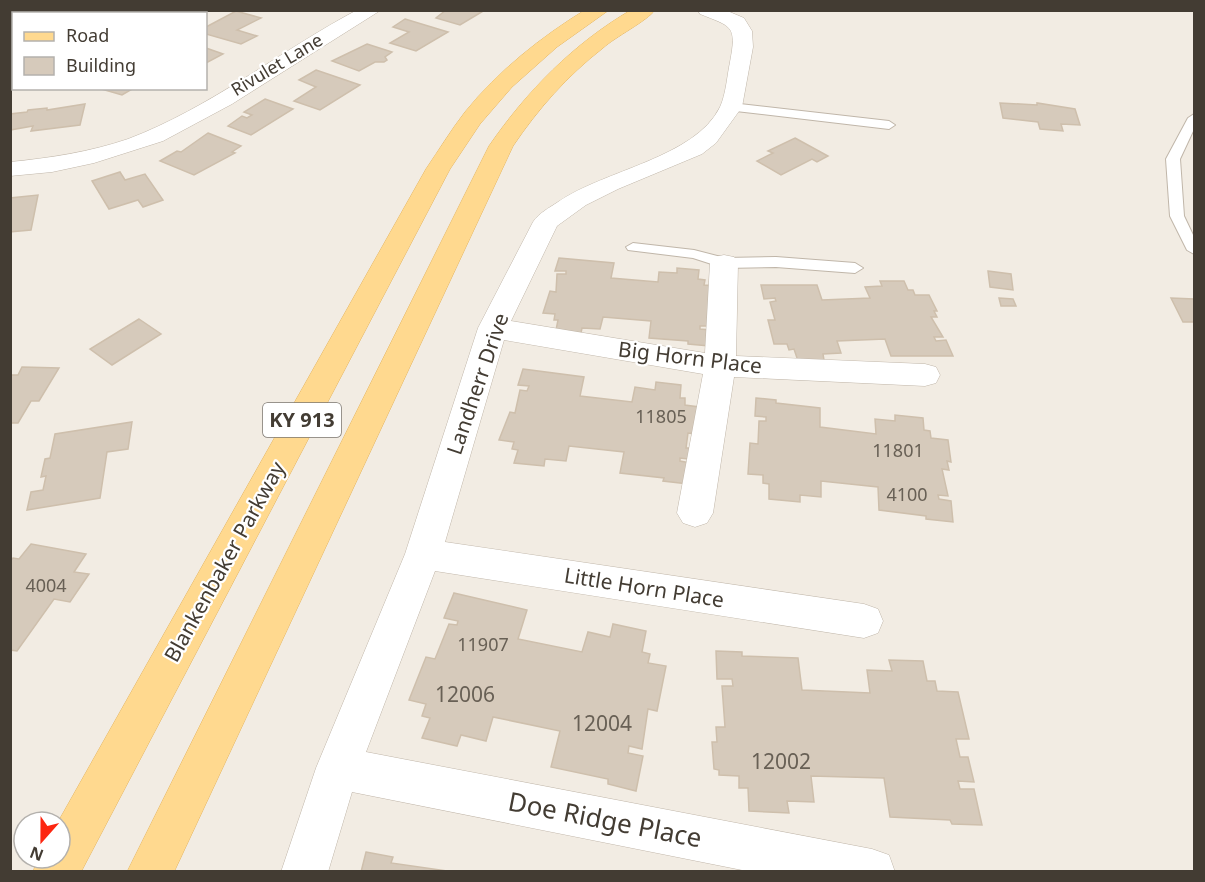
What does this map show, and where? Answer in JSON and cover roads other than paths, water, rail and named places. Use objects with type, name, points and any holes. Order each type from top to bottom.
[{"type":"main road","name":"Blankenbaker Parkway","points":[[56,872],[438,169],[476,113],[502,85],[559,36],[600,10]]},
{"type":"main road","name":"KY 913","points":[[150,872],[501,146],[521,116],[549,84],[608,34],[646,10]]},
{"type":"street","name":"Rivulet Lane","points":[[10,169],[82,160],[111,152],[174,127],[372,10]]},
{"type":"street","name":"Landherr Drive","points":[[304,872],[339,768],[423,554],[494,328],[546,222],[577,200],[609,184],[694,149],[713,132],[731,107],[743,47],[742,32],[737,22],[707,10]]},
{"type":"street","points":[[695,513],[720,366],[724,263]]},
{"type":"street","name":"Big Horn Place","points":[[494,328],[720,366],[925,375]]},
{"type":"street","name":"Little Horn Place","points":[[423,554],[864,621]]},
{"type":"street","name":"Doe Ridge Place","points":[[339,768],[872,872]]},
{"type":"lane","points":[[731,107],[889,125]]},
{"type":"lane","points":[[1194,118],[1173,159],[1177,216],[1194,250]]},
{"type":"lane","points":[[633,247],[694,254],[724,263],[776,262],[855,268]]}]
